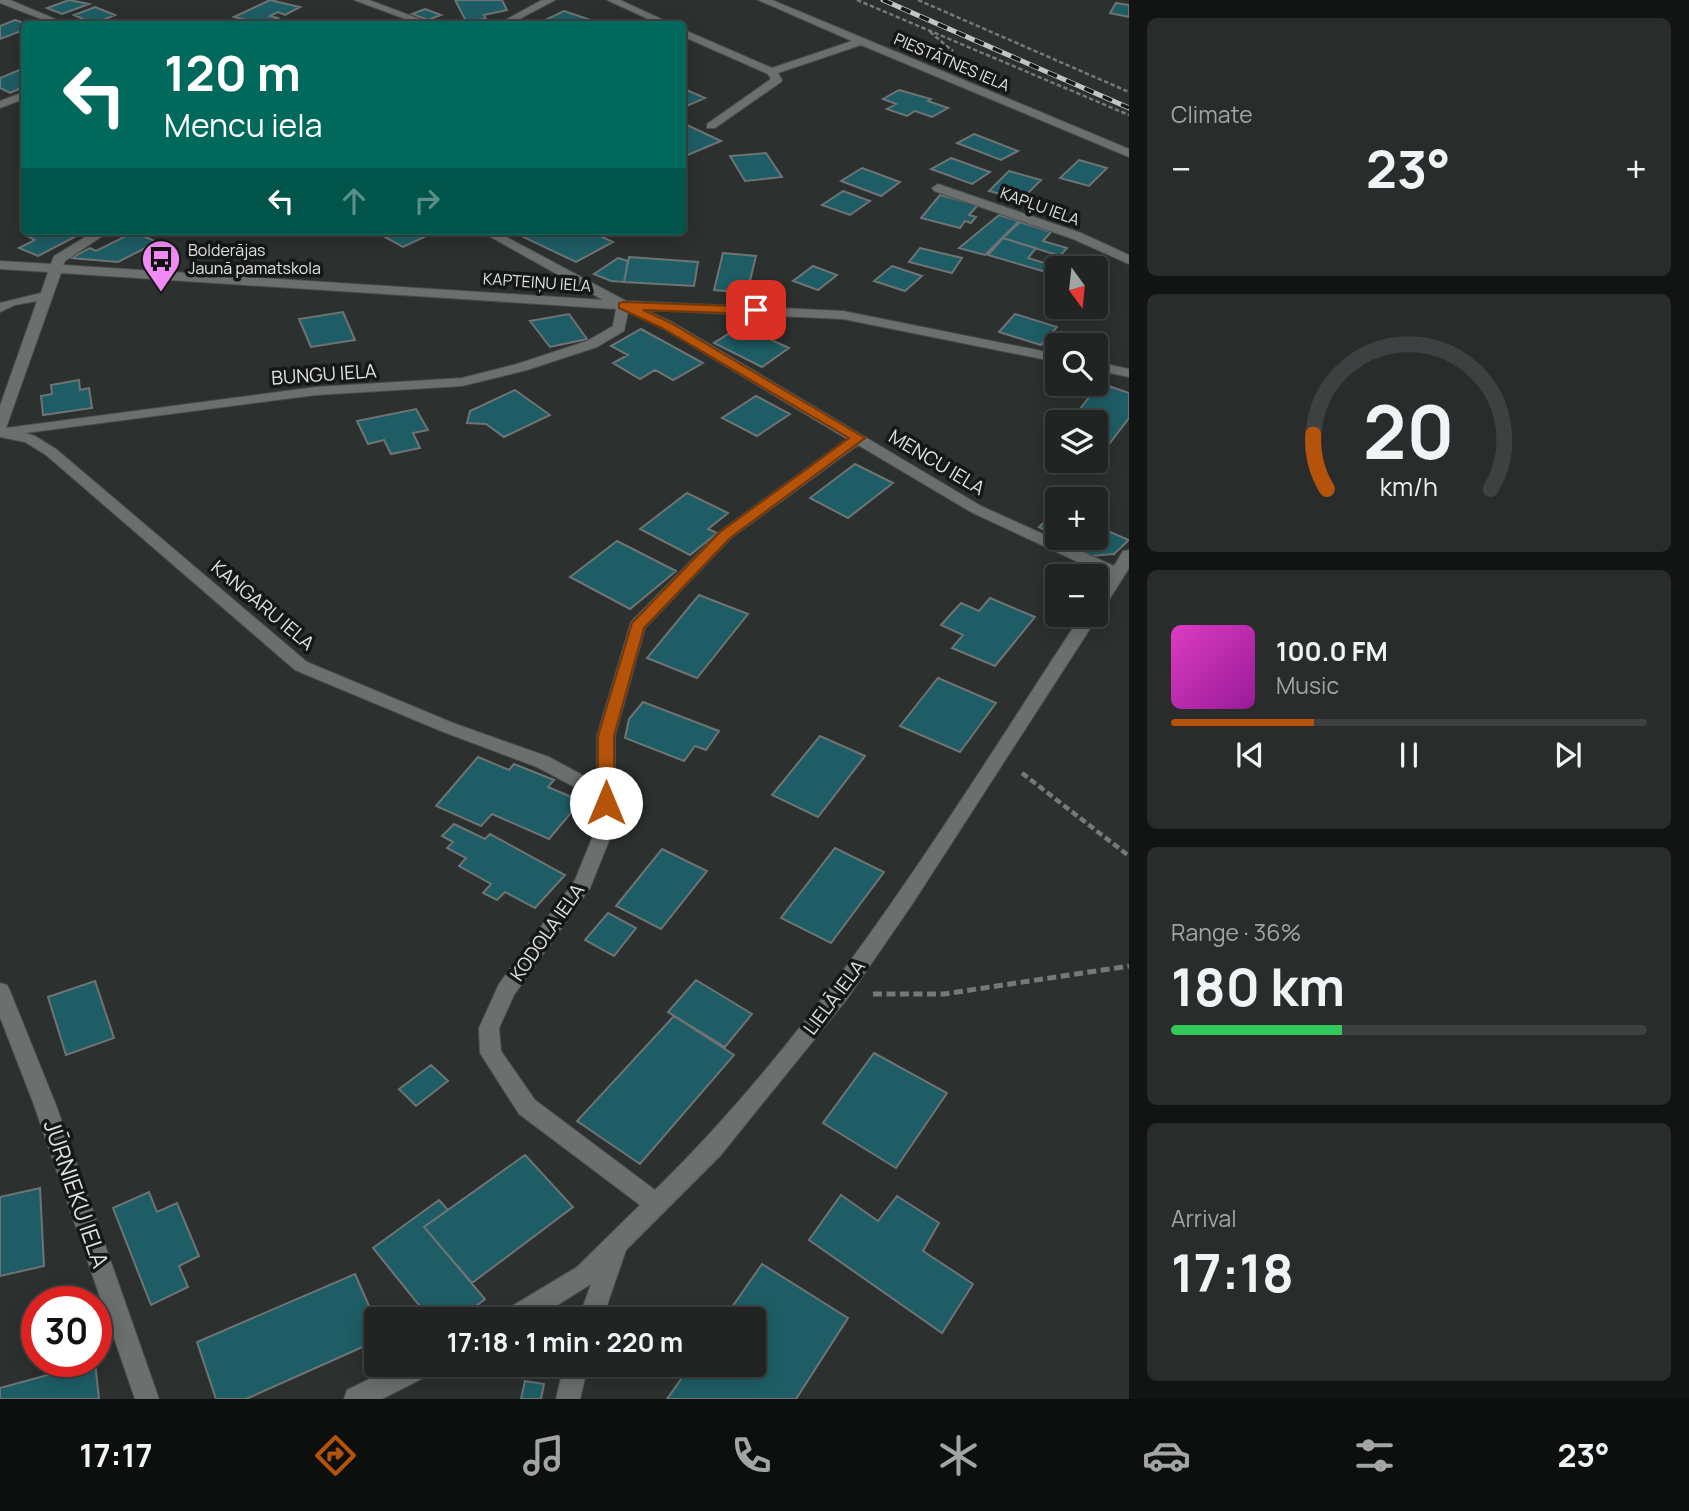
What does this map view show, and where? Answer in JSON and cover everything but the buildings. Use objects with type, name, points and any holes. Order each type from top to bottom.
[{"type":"street","points":[[1,0],[54,21]]},
{"type":"street","points":[[359,0],[419,21]]},
{"type":"street","points":[[509,21],[550,0]]},
{"type":"street","points":[[612,0],[660,21]]},
{"type":"street","name":"PIESTĀTNES IELA","points":[[763,0],[1129,153]]},
{"type":"street","points":[[686,34],[772,72],[777,80],[711,126]]},
{"type":"street","points":[[772,72],[862,41]]},
{"type":"street","points":[[0,105],[21,96]]},
{"type":"street","name":"KAPĻU IELA","points":[[938,188],[1077,236],[1129,260]]},
{"type":"street","points":[[0,426],[59,258],[97,235]]},
{"type":"street","name":"MENCU IELA","points":[[493,235],[623,305],[667,325],[1008,526],[1116,574]]},
{"type":"street","name":"KAPTEIŅU IELA","points":[[0,265],[623,305],[843,315],[1045,357]]},
{"type":"street","points":[[0,308],[11,302],[44,296]]},
{"type":"street","name":"BUNGU IELA","points":[[0,433],[316,391],[462,382],[522,368],[592,344],[619,328],[623,305]]},
{"type":"street","points":[[1108,369],[1129,373]]},
{"type":"street","name":"KANGARU IELA","points":[[0,433],[30,439],[51,452],[301,666],[447,727],[543,762],[606,796]]},
{"type":"street","name":"KODOLA IELA","points":[[657,1205],[527,1107],[491,1053],[489,1028],[506,990],[583,883],[606,826],[606,736],[637,626],[725,535],[858,438]]},
{"type":"street","points":[[1108,587],[1129,555]]},
{"type":"street","name":"LIELĀ IELA","points":[[532,1307],[585,1275],[712,1149],[840,993],[904,901],[1083,627]]},
{"type":"street","name":"JŪRNIEKU IELA","points":[[0,991],[45,1105],[147,1399]]},
{"type":"street","points":[[595,1307],[617,1244]]},
{"type":"street","points":[[356,1399],[400,1377]]},
{"type":"street","points":[[570,1398],[574,1377]]},
{"type":"path","points":[[856,0],[1129,115]]},
{"type":"path","points":[[918,0],[1129,92]]},
{"type":"path","points":[[999,755],[1129,856]]},
{"type":"path","points":[[840,993],[944,994],[1129,966]]},
{"type":"railway","points":[[883,0],[1129,108]]},
{"type":"place","name":"Bolderājas Jaunā pamatskola","points":[[161,293]]},
{"type":"route","points":[[606,803],[606,736],[637,626],[725,535],[858,438],[667,325],[623,305],[756,310]]}]
